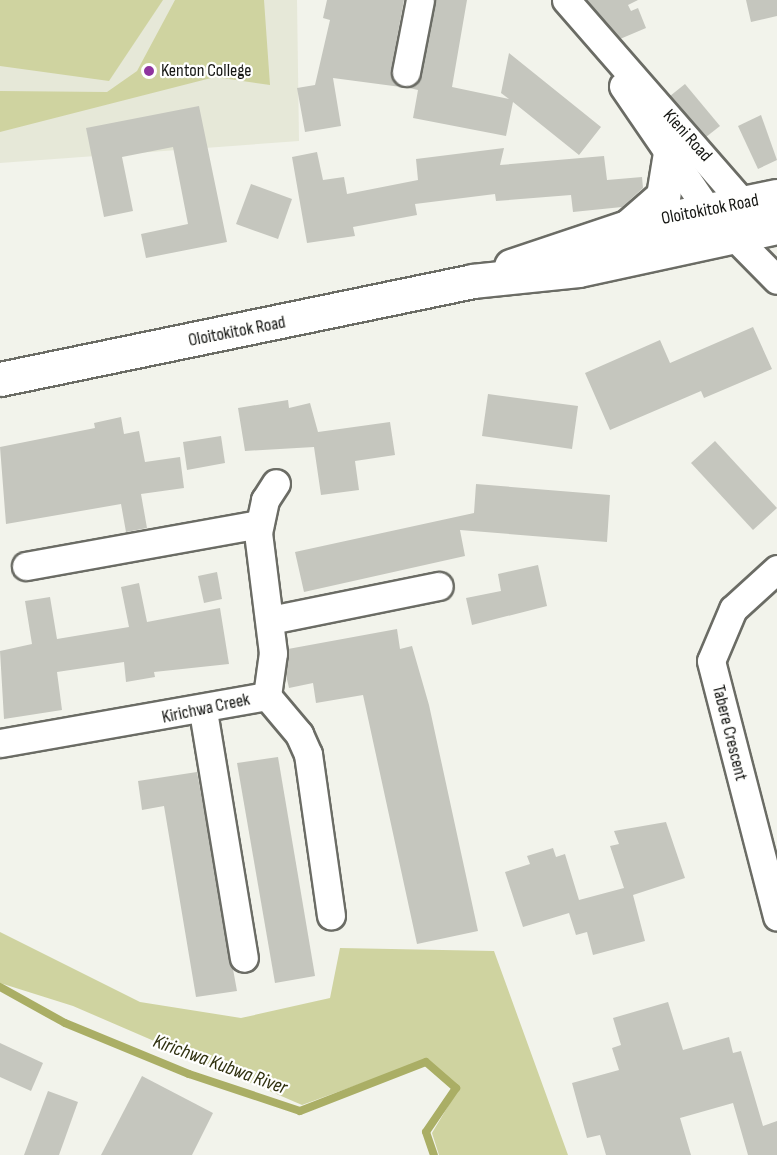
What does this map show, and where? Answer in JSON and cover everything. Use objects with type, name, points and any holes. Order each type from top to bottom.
[{"type":"main road","points":[[627,227],[663,196],[670,153]]},
{"type":"main road","name":"Oloitokitok Road","points":[[472,281],[627,227],[777,196]]},
{"type":"main road","name":"Oloitokitok Road","points":[[0,379],[472,281],[578,270],[731,236],[773,233]]},
{"type":"street","points":[[406,72],[420,0]]},
{"type":"street","name":"Kieni Road","points":[[566,0],[603,48],[773,233]]},
{"type":"street","name":"Kieni Road","points":[[603,48],[708,210],[731,236],[777,280]]},
{"type":"street","name":"Kirichwa Creek","points":[[0,743],[203,711],[267,696],[270,620],[259,524],[276,483]]},
{"type":"street","points":[[26,566],[259,524]]},
{"type":"street","name":"Tabere Crescent","points":[[777,569],[733,609],[711,660],[777,917]]},
{"type":"street","points":[[270,620],[439,586]]},
{"type":"street","points":[[267,696],[299,734],[308,754],[331,915]]},
{"type":"street","points":[[203,711],[244,958]]},
{"type":"shaded area","name":"Kenton College","points":[[0,0],[297,0],[299,141],[0,163]]},
{"type":"green space","points":[[0,0],[163,0],[109,81],[0,66]]},
{"type":"green space","points":[[175,0],[264,0],[270,85],[215,77],[0,132],[0,91],[107,92],[137,71]]},
{"type":"green space","points":[[0,932],[140,1002],[241,1018],[330,998],[340,948],[494,951],[568,1155],[439,1155],[432,1133],[459,1088],[428,1059],[302,1105],[73,1006],[0,983]]},
{"type":"building","points":[[327,0],[404,0],[391,70],[401,87],[333,78],[341,126],[305,132],[297,88],[315,85],[330,20],[323,18]]},
{"type":"building","points":[[435,0],[467,0],[452,87],[509,99],[501,93],[509,53],[601,127],[579,155],[513,102],[506,136],[413,118],[418,90],[405,87],[421,76]]},
{"type":"building","points":[[587,0],[638,0],[628,5],[631,11],[638,8],[646,28],[620,39]]},
{"type":"building","points":[[746,0],[777,0],[777,16],[751,22]]},
{"type":"building","points":[[685,84],[720,126],[706,137],[670,96]]},
{"type":"building","points":[[199,106],[227,242],[146,258],[141,234],[188,224],[173,147],[122,157],[133,211],[104,217],[86,128]]},
{"type":"building","points":[[761,115],[777,160],[758,169],[738,126]]},
{"type":"building","points":[[504,148],[500,165],[604,156],[607,180],[642,177],[643,188],[622,207],[573,212],[571,195],[496,201],[495,194],[415,204],[417,215],[353,227],[355,236],[307,243],[292,157],[317,152],[323,180],[344,177],[347,194],[418,180],[416,159]]},
{"type":"building","points":[[251,184],[292,199],[278,239],[236,224]]},
{"type":"building","points":[[753,327],[772,369],[704,398],[701,391],[610,430],[585,373],[660,340],[670,363]]},
{"type":"building","points":[[488,394],[578,406],[572,449],[482,436]]},
{"type":"building","points":[[288,400],[289,408],[310,403],[318,432],[390,422],[395,455],[355,461],[359,490],[321,495],[314,447],[245,451],[238,408]]},
{"type":"building","points":[[121,417],[124,434],[139,431],[145,462],[180,457],[184,488],[141,494],[147,528],[126,532],[121,504],[6,524],[0,447],[95,428],[94,423]]},
{"type":"building","points":[[221,436],[225,463],[187,470],[183,442]]},
{"type":"building","points":[[715,441],[777,508],[753,530],[691,463]]},
{"type":"building","points":[[476,484],[610,495],[607,542],[460,530],[465,556],[304,592],[295,552],[474,513]]},
{"type":"building","points":[[538,565],[547,606],[472,625],[466,598],[501,591],[498,574]]},
{"type":"building","points":[[217,572],[222,599],[204,603],[198,576]]},
{"type":"building","points":[[139,583],[147,622],[220,608],[229,664],[154,672],[155,677],[126,682],[124,662],[57,672],[62,710],[4,719],[0,651],[32,644],[25,601],[50,597],[57,639],[129,627],[121,587]]},
{"type":"building","points":[[397,629],[400,649],[412,646],[429,705],[478,931],[417,944],[363,695],[316,703],[313,683],[289,688],[286,675],[288,649]]},
{"type":"building","points":[[278,757],[315,976],[275,983],[237,763]]},
{"type":"building","points":[[197,772],[237,991],[196,997],[164,806],[142,810],[138,781]]},
{"type":"building","points":[[666,822],[685,878],[633,895],[645,941],[593,955],[587,932],[576,935],[569,913],[523,927],[505,872],[530,864],[527,856],[553,848],[556,857],[565,854],[579,900],[624,888],[610,846],[619,844],[614,831]]},
{"type":"building","points":[[668,1002],[683,1050],[729,1037],[733,1053],[741,1051],[763,1126],[777,1121],[777,1155],[748,1155],[733,1103],[680,1118],[691,1155],[606,1155],[600,1135],[587,1138],[572,1083],[619,1070],[612,1048],[621,1045],[613,1018]]},
{"type":"building","points":[[0,1043],[43,1063],[31,1091],[0,1077]]},
{"type":"building","points":[[142,1076],[213,1113],[192,1155],[101,1155]]},
{"type":"building","points":[[48,1091],[78,1102],[59,1155],[24,1155]]},
{"type":"waterway","name":"Kirichwa Kubwa River","points":[[0,987],[65,1023],[189,1074],[300,1111],[426,1062],[456,1088],[426,1132],[434,1155]]},
{"type":"place","name":"Kenton College","points":[[149,71]]}]
